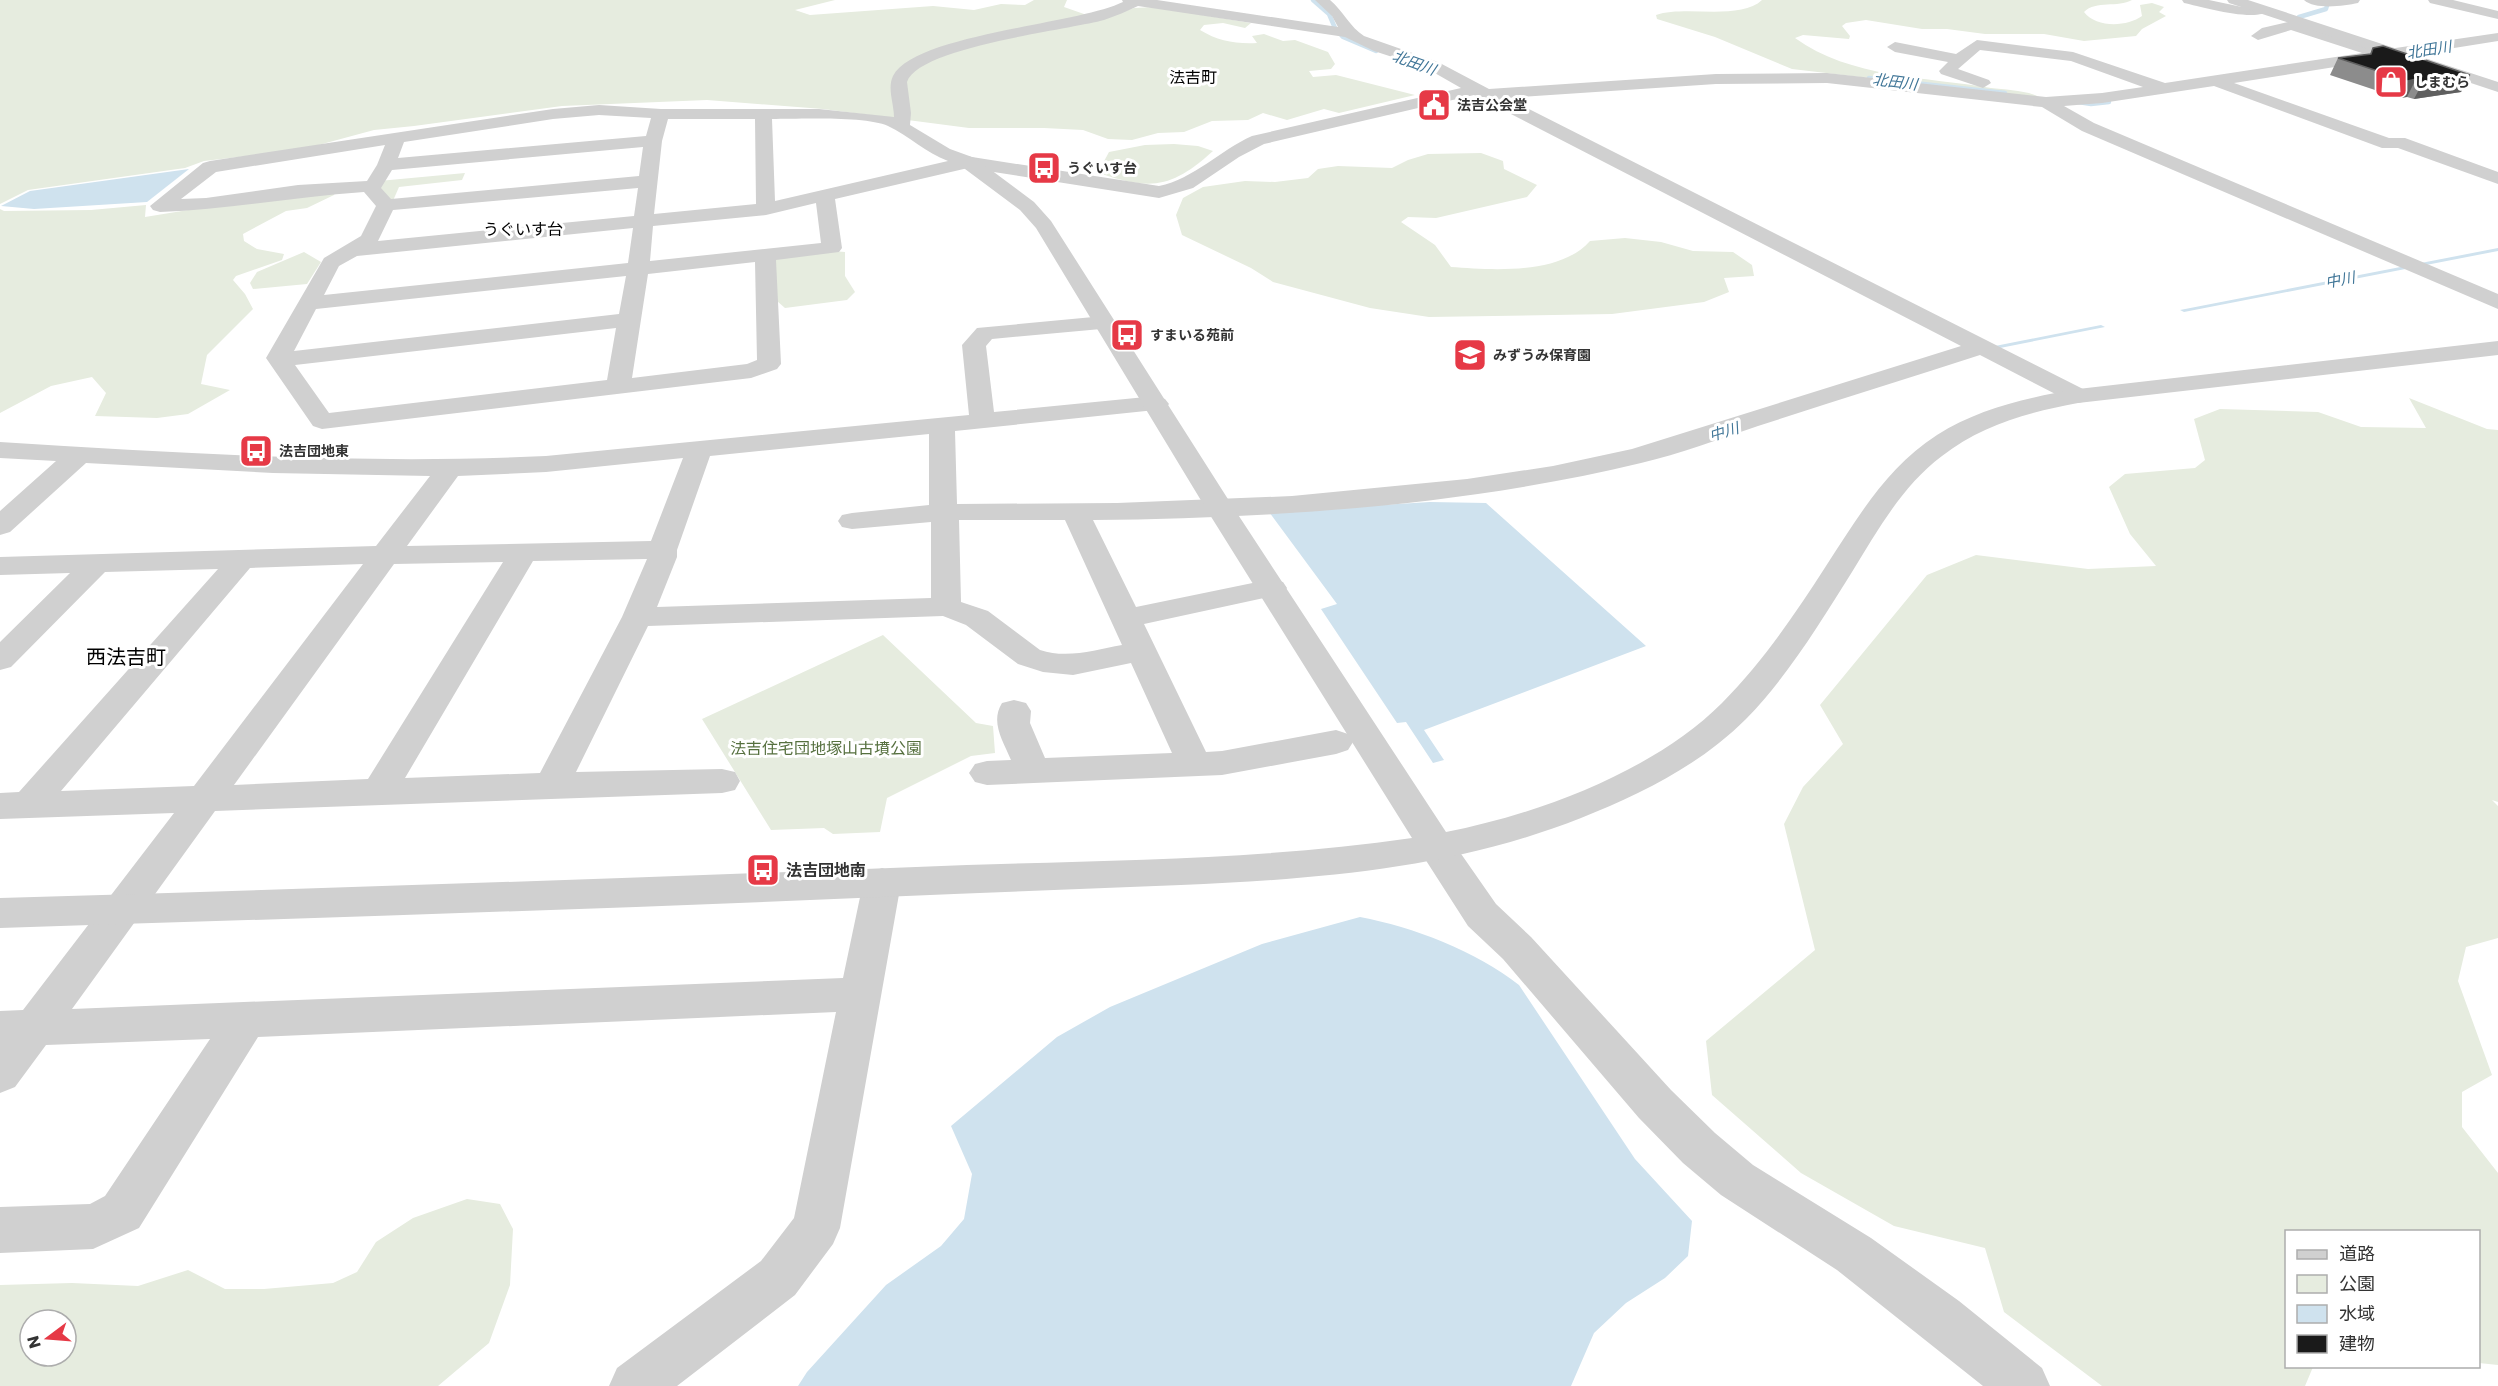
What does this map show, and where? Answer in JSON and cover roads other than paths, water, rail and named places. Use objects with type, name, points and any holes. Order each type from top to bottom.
[{"type":"street","points":[[1322,0],[1338,14],[1349,33]]},
{"type":"street","points":[[2188,0],[2242,11],[2263,10]]},
{"type":"street","points":[[2234,0],[2498,87]]},
{"type":"street","points":[[2311,0],[2338,2],[2353,0]]},
{"type":"street","points":[[2435,0],[2498,15]]},
{"type":"street","points":[[901,126],[904,115],[901,76],[907,67],[920,59],[966,44],[1096,18],[1133,1],[1349,33],[1370,44],[1449,73],[1481,92],[1845,275],[2078,396]]},
{"type":"street","points":[[2258,36],[2267,31],[2292,25],[2393,54]]},
{"type":"street","points":[[372,186],[298,191],[206,204],[160,206],[210,167],[599,110],[661,114],[819,114],[891,121],[944,153],[968,162],[1159,192],[1174,190],[1187,184],[1239,148],[1258,140],[1481,92],[1716,79],[1827,78],[2052,102],[2220,83],[2498,36]]},
{"type":"street","points":[[2082,100],[1986,84],[1947,71],[1977,45],[2063,55],[2164,89]]},
{"type":"street","points":[[1895,47],[1959,59]]},
{"type":"street","points":[[2220,83],[2388,144],[2399,142],[2498,178]]},
{"type":"street","points":[[2052,102],[2088,127],[2498,302]]},
{"type":"street","points":[[618,386],[645,221],[653,141],[661,114]]},
{"type":"street","points":[[763,115],[766,209]]},
{"type":"street","points":[[386,206],[371,189],[386,165],[396,139]]},
{"type":"street","points":[[386,165],[653,141]]},
{"type":"street","points":[[352,250],[766,209],[968,162]]},
{"type":"street","points":[[968,162],[1027,206],[1044,225],[1219,507],[1482,915],[1517,948],[1655,1104],[1699,1148],[1737,1180],[1854,1254],[1941,1319],[2024,1386]]},
{"type":"street","points":[[386,206],[649,181]]},
{"type":"street","points":[[308,303],[832,249],[825,196]]},
{"type":"street","points":[[386,206],[369,240],[331,261],[278,358],[322,421],[751,371],[769,364],[765,256]]},
{"type":"street","points":[[279,360],[629,320]]},
{"type":"street","points":[[982,422],[974,345],[985,333],[1104,323]]},
{"type":"street","points":[[0,913],[1311,866],[1437,848],[1503,832],[1556,814],[1654,769],[1698,742],[1729,717],[1754,690],[1820,598],[1878,507],[1916,462],[1954,435],[1984,420],[2019,408],[2078,396],[2498,348]]},
{"type":"street","points":[[852,521],[943,512],[1075,512],[1219,507],[1413,496],[1592,466],[1690,440],[1985,349]]},
{"type":"street","points":[[0,450],[296,468],[449,469],[546,464],[699,450],[1156,404]]},
{"type":"street","points":[[942,426],[943,512],[946,524],[946,607]]},
{"type":"street","points":[[552,784],[637,617],[699,450]]},
{"type":"street","points":[[0,526],[80,454]]},
{"type":"street","points":[[0,1074],[18,1028],[124,909],[202,799],[449,469]]},
{"type":"street","points":[[1075,512],[1195,764]]},
{"type":"street","points":[[0,566],[662,550]]},
{"type":"street","points":[[380,790],[524,552]]},
{"type":"street","points":[[15,805],[241,560]]},
{"type":"street","points":[[0,660],[96,564]]},
{"type":"street","points":[[1125,619],[1272,588]]},
{"type":"street","points":[[637,617],[946,607],[977,618],[1029,657],[1043,662],[1072,665],[1140,651]]},
{"type":"street","points":[[1014,711],[1013,723],[1033,771]]},
{"type":"street","points":[[987,773],[1222,763],[1336,742]]},
{"type":"street","points":[[15,805],[552,784],[722,781]]},
{"type":"street","points":[[634,1386],[778,1278],[816,1228],[882,883]]},
{"type":"street","points":[[18,1028],[861,994]]},
{"type":"street","points":[[0,1230],[93,1226],[122,1212],[246,1020]]},
{"type":"water","points":[[189,169],[147,202],[34,209],[1,206],[30,191]]},
{"type":"water","name":"中川","points":[[2498,248],[2498,251],[2184,312],[2180,310]]},
{"type":"water","points":[[2101,325],[2105,327],[2000,348],[1995,346]]},
{"type":"water","points":[[1430,502],[1486,503],[1646,646],[1424,730],[1444,760],[1433,763],[1406,722],[1397,723],[1321,609],[1337,604],[1269,512]]},
{"type":"water","points":[[1360,917],[1401,927],[1443,942],[1483,961],[1519,985],[1635,1159],[1692,1221],[1688,1256],[1665,1278],[1626,1303],[1594,1333],[1571,1386],[798,1386],[807,1372],[886,1285],[941,1246],[964,1219],[972,1174],[951,1126],[1057,1037],[1110,1007],[1262,944]]},
{"type":"waterway","name":"北田川","points":[[1313,0],[1329,14],[1335,28],[1343,37],[1376,51]]},
{"type":"waterway","points":[[2299,17],[2326,9],[2328,2]]},
{"type":"waterway","name":"北田川","points":[[1869,78],[2005,93]]},
{"type":"waterway","name":"北田川","points":[[2078,102],[2091,104],[2109,102]]},
{"type":"place","name":"しまむら","points":[[2391,82]]},
{"type":"place","name":"法吉公会堂","points":[[1434,105]]},
{"type":"place","name":"うぐいす台","points":[[1044,168]]},
{"type":"place","name":"すまいる苑前","points":[[1127,335]]},
{"type":"place","name":"みずうみ保育園","points":[[1470,355]]},
{"type":"place","name":"法吉団地東","points":[[256,451]]},
{"type":"place","name":"法吉団地南","points":[[763,870]]},
{"type":"district","name":"法吉町","points":[[1193,77]]},
{"type":"district","name":"うぐいす台","points":[[523,229]]},
{"type":"district","name":"西法吉町","points":[[126,657]]},
{"type":"park label","name":"法吉住宅団地塚山古墳公園","points":[[826,748]]}]
